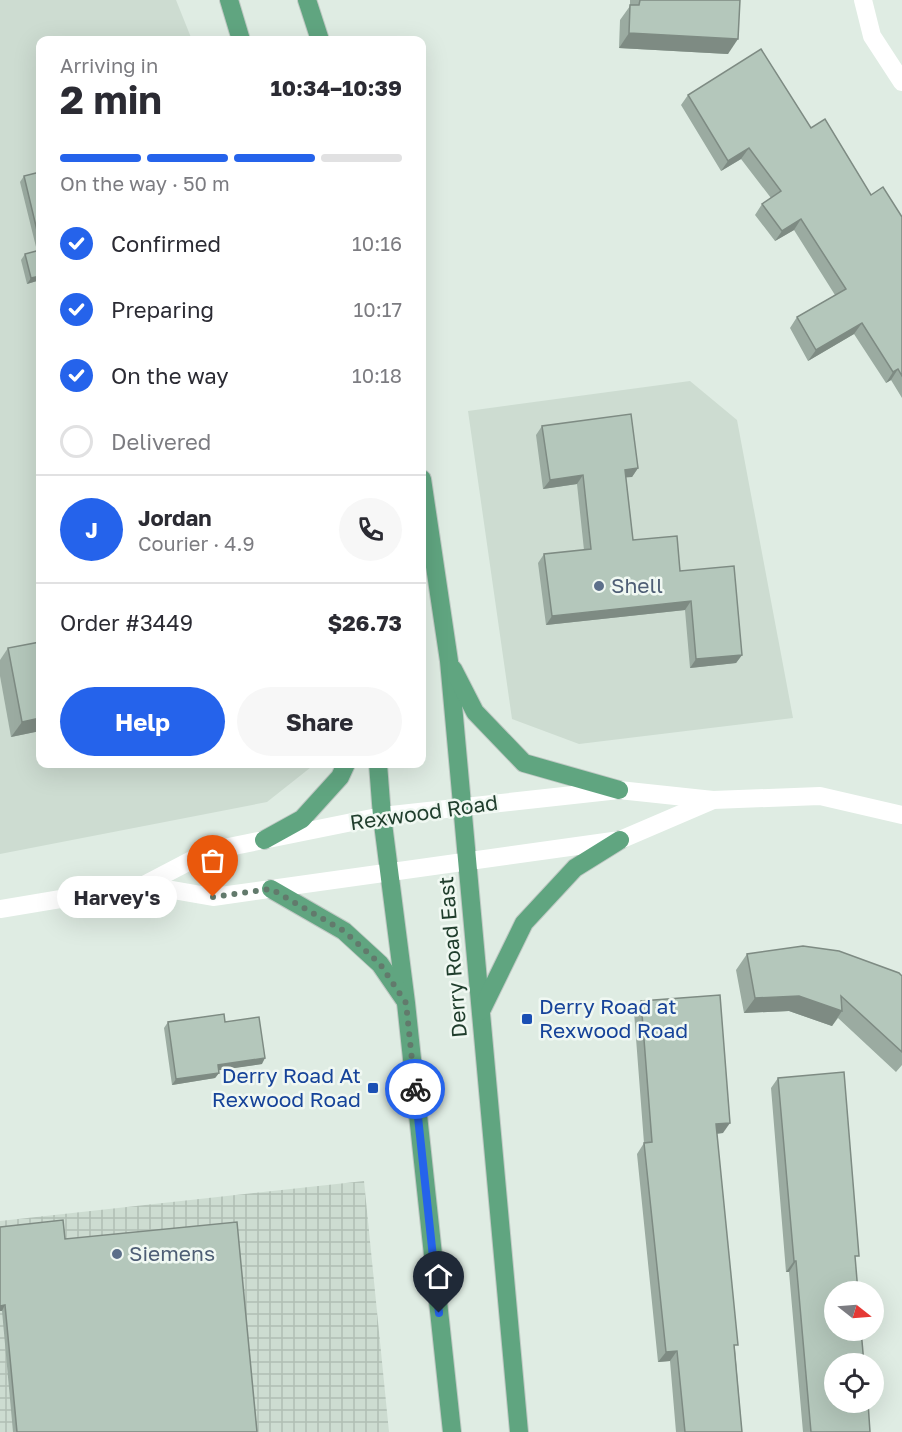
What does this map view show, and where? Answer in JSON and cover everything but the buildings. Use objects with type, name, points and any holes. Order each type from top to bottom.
[{"type":"main road","points":[[229,0],[241,36]]},
{"type":"main road","points":[[307,0],[319,36]]},
{"type":"main road","name":"Derry Road East","points":[[426,506],[449,661],[460,807],[468,862],[519,1432]]},
{"type":"main road","points":[[449,661],[475,712],[524,763],[619,790]]},
{"type":"main road","points":[[264,840],[302,819],[340,777],[344,768]]},
{"type":"main road","points":[[378,768],[452,1432]]},
{"type":"main road","points":[[480,1012],[524,923],[575,868],[620,840]]},
{"type":"main road","points":[[271,889],[344,931],[380,964],[406,1003]]},
{"type":"street","points":[[863,0],[872,36],[902,82]]},
{"type":"street","name":"Rexwood Road","points":[[0,909],[144,885],[209,851],[382,816],[619,790],[713,800],[820,796],[902,815]]},
{"type":"street","name":"Rexwood Road","points":[[144,885],[213,897],[620,840],[713,800]]},
{"type":"shaded area","points":[[0,0],[176,0],[190,36],[36,36],[36,768],[310,768],[267,802],[0,854]]},
{"type":"shaded area","points":[[690,381],[737,420],[793,718],[579,744],[512,719],[468,411]]},
{"type":"shaded area","points":[[364,1181],[389,1432],[0,1432],[0,1221]]},
{"type":"way so far","points":[[213,897],[271,889],[344,931],[380,964],[406,1003],[415,1089]]},
{"type":"place","name":"Shell","points":[[599,586]]},
{"type":"place","name":"Harvey's","points":[[213,897]]},
{"type":"place","name":"Derry Road at Rexwood Road","points":[[527,1019]]},
{"type":"place","name":"Derry Road At Rexwood Road","points":[[373,1088]]},
{"type":"place","name":"Siemens","points":[[117,1254]]},
{"type":"route","points":[[415,1089],[439,1313]]}]
